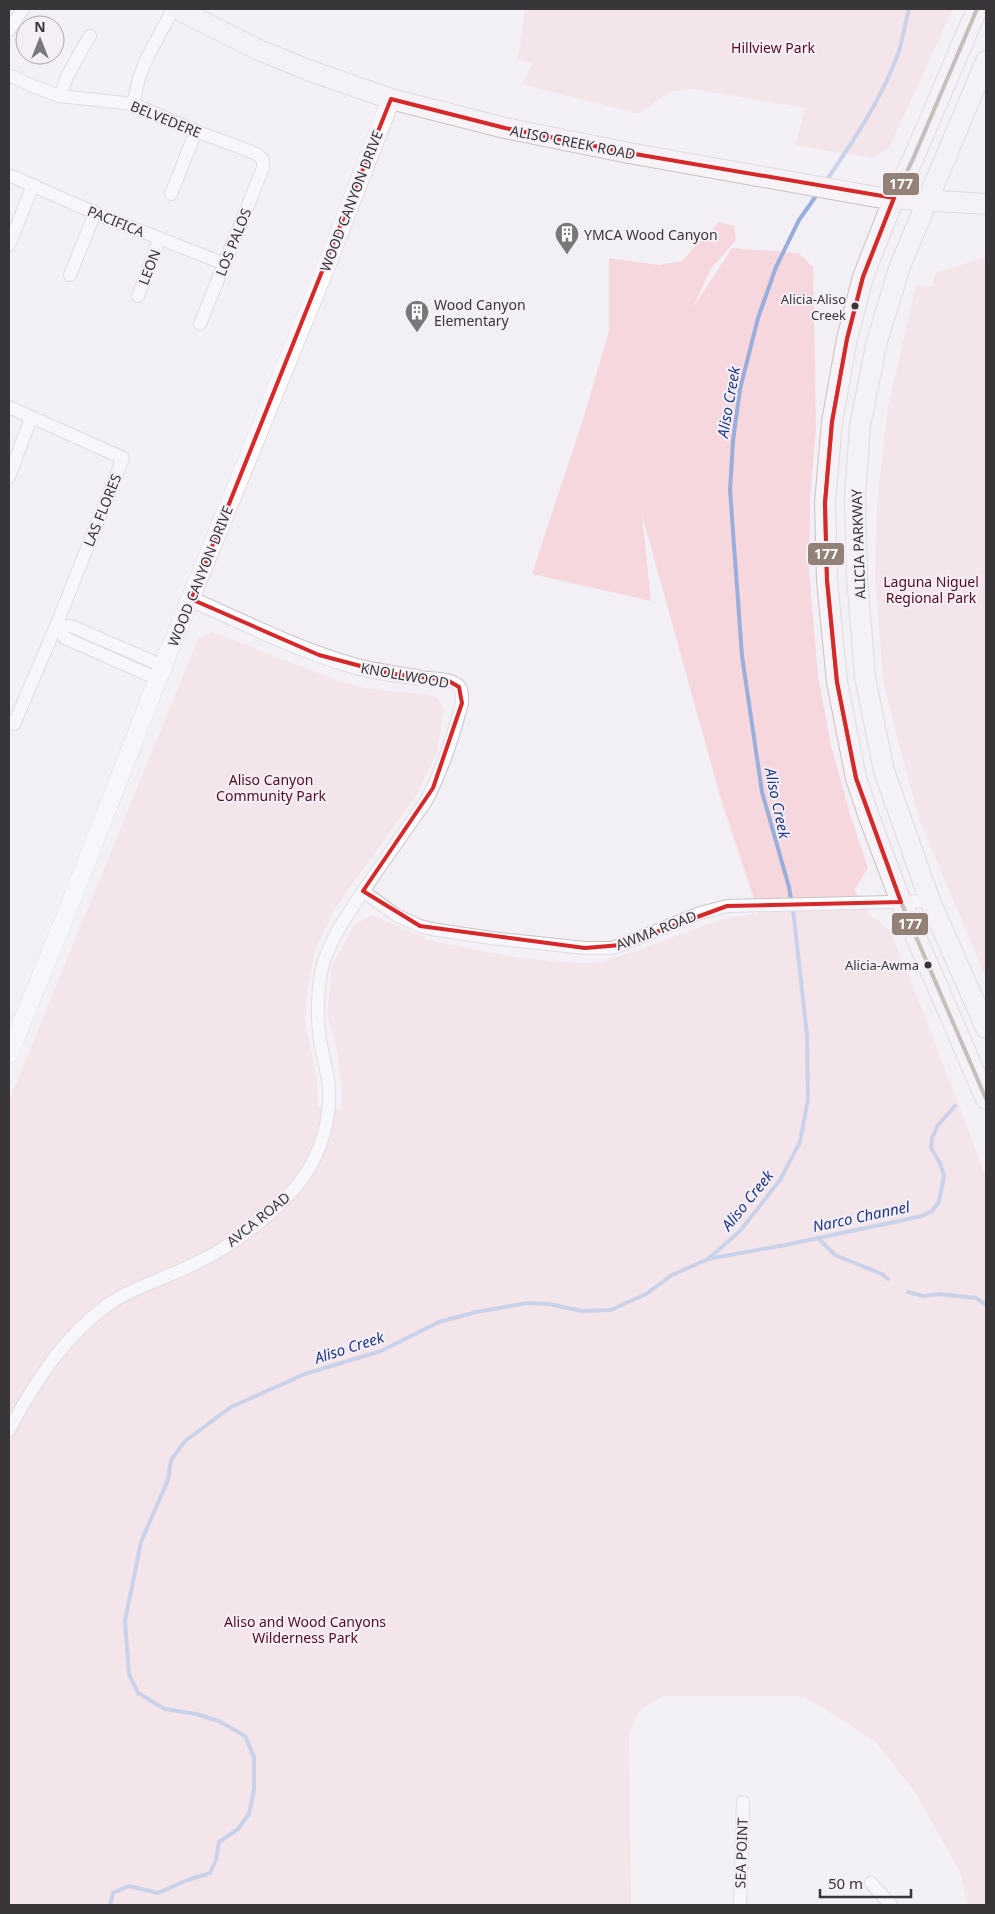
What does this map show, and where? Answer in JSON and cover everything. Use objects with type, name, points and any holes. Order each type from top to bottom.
[{"type":"main road","name":"ALISO CREEK ROAD","points":[[178,9],[259,50],[391,99],[505,128],[629,153],[885,198],[986,204]]},
{"type":"main road","points":[[977,9],[916,153],[885,198],[847,339],[832,422],[825,503],[827,580],[837,682],[856,778],[901,902],[986,1099]]},
{"type":"main road","name":"ALICIA PARKWAY","points":[[986,61],[900,266],[878,341],[860,426],[855,496],[857,576],[865,677],[884,771],[930,901],[986,1028]]},
{"type":"main road","name":"WOOD CANYON DRIVE","points":[[9,1054],[63,922],[160,673],[323,274],[391,99]]},
{"type":"street","points":[[9,30],[24,9]]},
{"type":"street","points":[[133,104],[139,78],[147,58],[173,9]]},
{"type":"street","points":[[60,96],[68,74],[90,36]]},
{"type":"street","name":"BELVEDERE","points":[[9,75],[60,96],[133,104],[196,132],[257,154],[262,160]]},
{"type":"street","points":[[171,194],[196,132]]},
{"type":"street","name":"LOS PALOS","points":[[200,324],[263,168],[262,160]]},
{"type":"street","name":"PACIFICA","points":[[9,175],[95,213],[225,264]]},
{"type":"street","points":[[9,245],[33,185]]},
{"type":"street","points":[[70,274],[95,213]]},
{"type":"street","name":"LEON","points":[[138,296],[160,238]]},
{"type":"street","name":"LAS FLORES","points":[[9,407],[123,458],[56,626],[14,724],[9,722]]},
{"type":"street","points":[[9,477],[31,418]]},
{"type":"street","name":"KNOLLWOOD","points":[[191,599],[319,655],[353,666],[387,673],[447,680],[460,686],[462,703],[452,739],[433,788],[425,804],[363,891]]},
{"type":"street","points":[[56,626],[71,626],[160,673]]},
{"type":"street","name":"AWMA ROAD","points":[[363,891],[396,915],[420,926],[491,938],[585,948],[611,948],[622,945],[700,913],[727,906],[930,901]]},
{"type":"street","name":"AVCA ROAD","points":[[9,1430],[35,1384],[55,1357],[92,1317],[130,1292],[190,1266],[230,1243],[276,1207],[294,1190],[306,1173],[319,1148],[329,1105],[328,1078],[318,1021],[319,989],[322,971],[332,940],[363,891]]},
{"type":"street","name":"SEA POINT","points":[[740,1905],[743,1802]]},
{"type":"street","points":[[871,1883],[891,1905]]},
{"type":"highlighted area","points":[[391,99],[505,128],[629,153],[894,198],[863,277],[847,339],[832,422],[825,503],[827,580],[837,682],[856,778],[901,902],[727,906],[621,945],[585,948],[420,926],[363,891],[433,788],[462,703],[459,687],[447,680],[387,673],[319,655],[191,599]]},
{"type":"green space","name":"Hillview Park","points":[[525,9],[953,9],[889,148],[872,158],[794,145],[805,108],[693,89],[672,91],[638,114],[522,84],[533,63],[518,60]]},
{"type":"green space","name":"Aliso and Wood Canyons Wilderness Park","points":[[719,222],[734,226],[736,240],[710,270],[693,308],[732,248],[799,253],[813,267],[816,428],[810,499],[809,570],[818,676],[831,745],[850,814],[868,868],[854,890],[872,918],[876,918],[889,929],[919,1001],[986,1177],[986,1905],[968,1905],[960,1872],[915,1792],[875,1741],[804,1696],[663,1696],[641,1709],[629,1732],[631,1905],[9,1905],[9,1101],[198,639],[212,632],[334,679],[364,688],[428,695],[438,699],[444,710],[437,752],[417,794],[334,910],[315,951],[308,983],[305,1021],[317,1080],[318,1106],[342,1110],[342,1089],[336,1046],[327,1015],[332,966],[354,925],[372,915],[425,939],[516,957],[585,963],[607,962],[608,959],[627,954],[701,926],[739,916],[759,914],[720,796],[642,515],[651,601],[532,574],[584,416],[609,331],[609,258],[659,265],[682,261]]},
{"type":"green space","name":"Laguna Niguel Regional Park","points":[[986,257],[986,978],[920,821],[883,678],[875,578],[877,504],[888,407],[916,285],[932,287],[936,273]]},
{"type":"waterway","name":"Aliso Creek","points":[[826,181],[857,135],[884,87],[898,54],[909,9]]},
{"type":"waterway","name":"Aliso Creek","points":[[110,1905],[113,1893],[129,1886],[158,1893],[185,1881],[210,1873],[216,1860],[219,1842],[238,1829],[249,1814],[254,1790],[254,1757],[245,1736],[219,1721],[196,1714],[165,1709],[138,1693],[129,1674],[125,1621],[141,1542],[168,1480],[171,1460],[185,1441],[231,1407],[305,1374],[381,1351],[439,1322],[476,1312],[528,1303],[549,1304],[582,1311],[611,1310],[646,1294],[672,1275],[708,1259],[740,1231],[780,1180],[800,1142],[808,1099],[807,1035],[789,887],[762,792],[742,656],[730,490],[733,441],[740,389],[758,318],[776,267],[799,220],[818,193]]},
{"type":"waterway","name":"Narco Channel","points":[[708,1259],[899,1221],[922,1216],[932,1211],[939,1202],[944,1176],[940,1163],[931,1148],[932,1138],[938,1125],[955,1106]]},
{"type":"waterway","points":[[818,1238],[835,1255],[882,1274],[888,1279]]},
{"type":"waterway","points":[[908,1292],[924,1296],[939,1294],[976,1298],[986,1305]]},
{"type":"transit line","name":"177","points":[[977,9],[913,159],[894,198],[863,277],[847,339],[832,422],[825,503],[827,580],[837,682],[856,778],[901,902],[986,1099]]},
{"type":"place","name":"YMCA Wood Canyon","points":[[567,255]]},
{"type":"place","name":"Alicia-Aliso Creek","points":[[855,306]]},
{"type":"place","name":"Wood Canyon Elementary","points":[[417,333]]},
{"type":"place","name":"Alicia-Awma","points":[[928,965]]},
{"type":"park label","name":"Aliso Canyon Community Park","points":[[271,788]]}]
